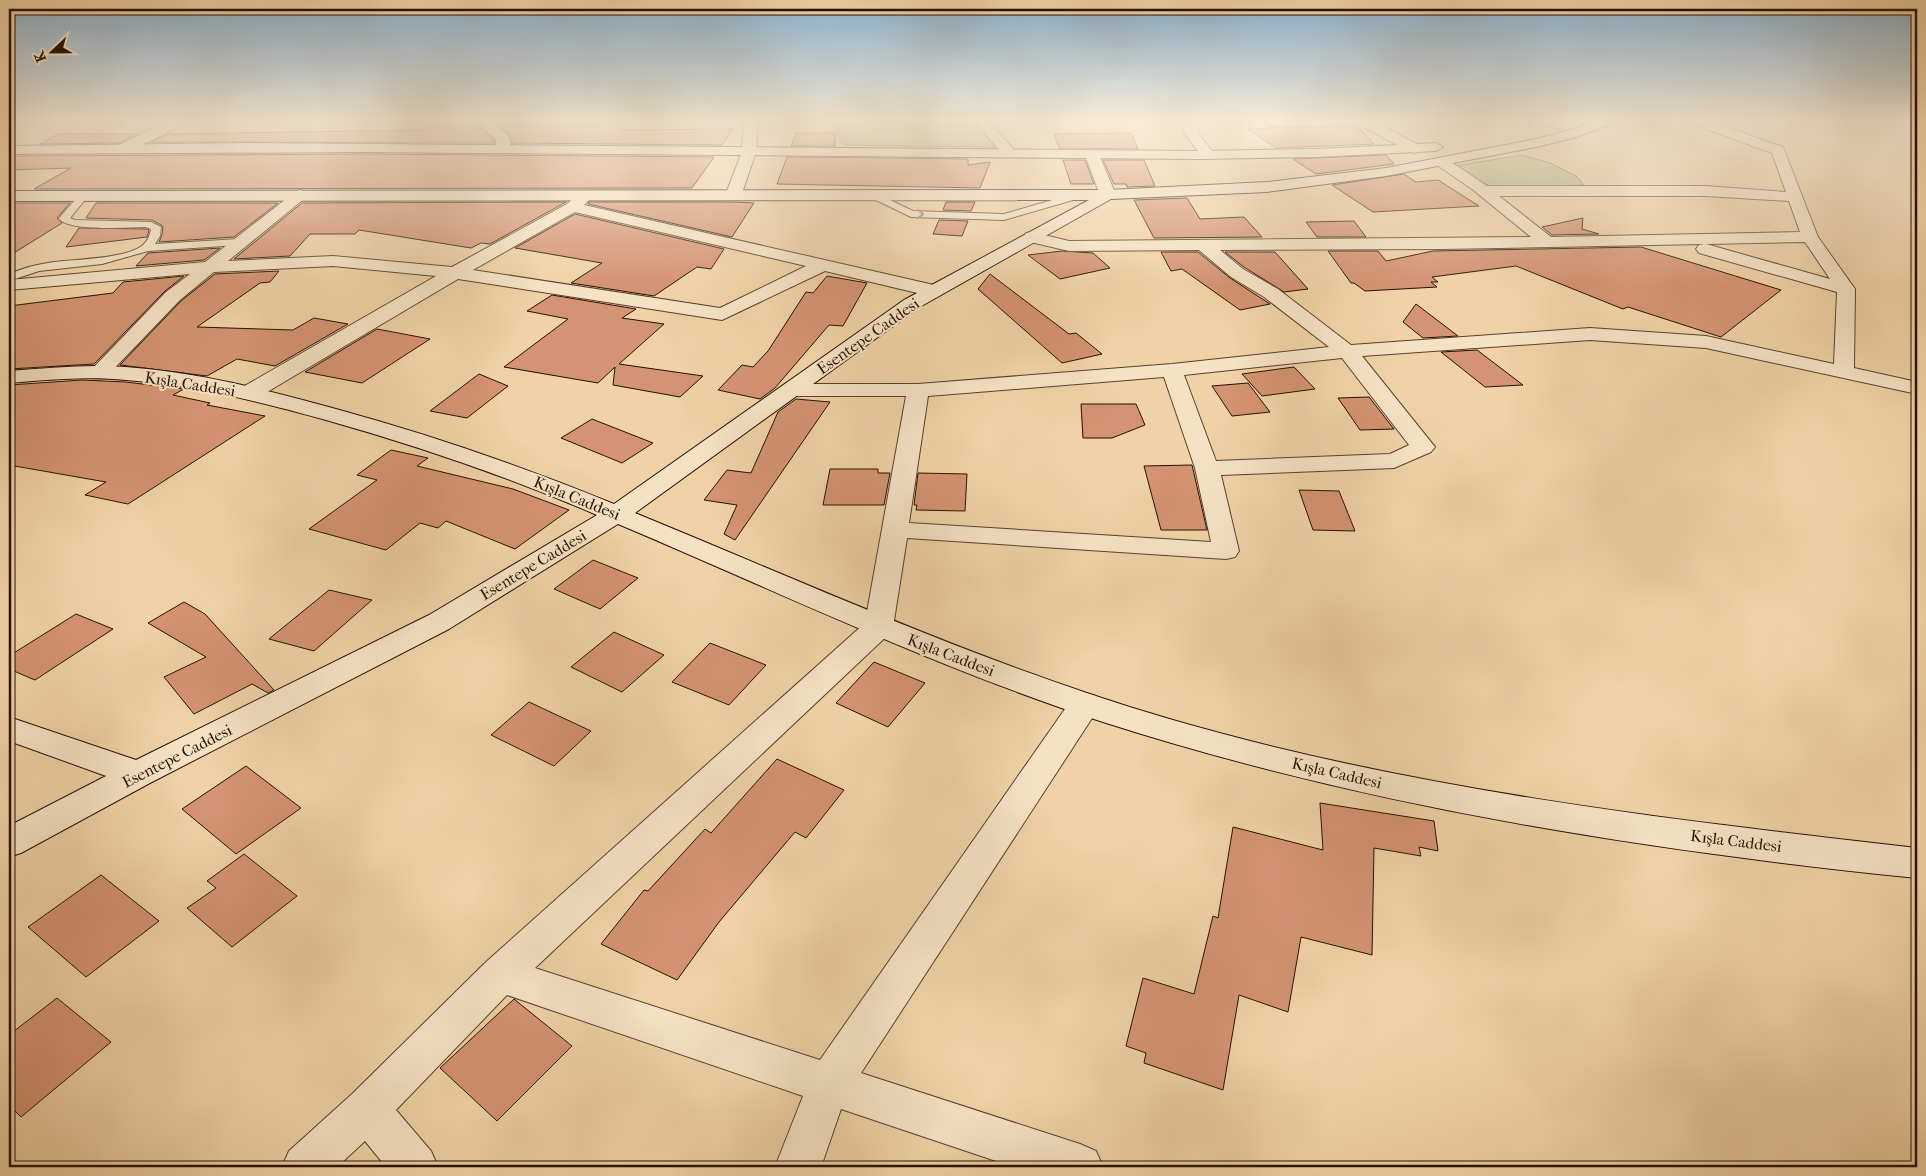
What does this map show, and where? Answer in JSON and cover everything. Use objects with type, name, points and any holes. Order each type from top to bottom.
[{"type":"street","points":[[733,196],[741,175]]},
{"type":"street","points":[[1100,175],[1108,195]]},
{"type":"street","points":[[9,196],[300,195],[580,201],[733,196],[1077,196],[1302,184],[1360,175]]},
{"type":"street","points":[[1460,175],[1547,242]]},
{"type":"street","points":[[1787,175],[1810,237],[1846,289],[1844,372]]},
{"type":"street","points":[[1483,191],[1705,192],[1795,197]]},
{"type":"street","points":[[100,372],[173,296],[207,267],[300,195]]},
{"type":"street","name":"Esentepe Caddesi","points":[[9,843],[138,774],[439,622],[618,514],[873,330],[934,291],[978,269],[1108,195]]},
{"type":"street","points":[[249,393],[580,201],[821,266],[934,291]]},
{"type":"street","points":[[1032,237],[1069,246],[1204,246],[1238,244],[1677,241],[1810,237]]},
{"type":"street","points":[[1677,241],[1846,289]]},
{"type":"street","points":[[1204,246],[1237,273],[1271,293],[1347,351],[1423,446],[1394,461],[1207,468]]},
{"type":"street","points":[[9,285],[207,267],[333,260],[455,272],[722,314],[821,266]]},
{"type":"street","points":[[792,390],[918,390],[1172,370],[1347,351],[1590,334],[1706,342],[1917,388]]},
{"type":"street","points":[[895,530],[1226,551],[1207,468],[1172,370]]},
{"type":"street","name":"Kışla Caddesi","points":[[9,377],[100,372],[200,383],[346,417],[444,447],[618,514],[879,627],[1085,704],[1200,741],[1432,795],[1516,810],[1619,826],[1917,863]]},
{"type":"street","points":[[305,1167],[367,1109],[500,975],[879,627],[918,390]]},
{"type":"street","points":[[798,1167],[829,1084],[1085,704]]},
{"type":"street","points":[[9,729],[138,774]]},
{"type":"street","points":[[500,975],[1080,1167]]},
{"type":"street","points":[[367,1109],[415,1167]]},
{"type":"lane","points":[[84,195],[64,219],[73,223],[147,224],[156,227],[156,235],[146,248]]},
{"type":"lane","points":[[9,278],[39,269],[126,256],[146,248],[239,242]]},
{"type":"green space","points":[[1469,175],[1574,175],[1584,185],[1497,188],[1484,184]]},
{"type":"building","points":[[59,175],[701,175],[692,188],[34,189]]},
{"type":"building","points":[[780,175],[985,175],[980,188],[777,184]]},
{"type":"building","points":[[1068,175],[1091,175],[1094,184],[1071,184]]},
{"type":"building","points":[[1110,175],[1150,175],[1155,186],[1127,187],[1126,184],[1114,184]]},
{"type":"building","points":[[1405,175],[1416,182],[1438,180],[1479,206],[1373,212],[1332,185]]},
{"type":"building","points":[[1187,198],[1200,219],[1244,217],[1262,237],[1154,238],[1134,200]]},
{"type":"building","points":[[566,202],[490,244],[481,243],[471,248],[359,230],[355,234],[310,234],[290,256],[234,259],[302,203]]},
{"type":"building","points":[[589,202],[754,203],[732,237],[588,204]]},
{"type":"building","points":[[946,202],[975,202],[971,211],[943,210]]},
{"type":"building","points":[[10,203],[70,203],[57,218],[62,223],[9,256]]},
{"type":"building","points":[[96,203],[278,203],[234,237],[159,242],[163,226],[152,220],[86,218]]},
{"type":"building","points":[[575,214],[724,249],[711,269],[697,267],[654,296],[571,283],[602,263],[515,248]]},
{"type":"building","points":[[1583,218],[1582,229],[1599,234],[1552,235],[1542,227]]},
{"type":"building","points":[[939,220],[968,221],[962,236],[933,234]]},
{"type":"building","points":[[1354,221],[1366,237],[1317,237],[1306,222]]},
{"type":"building","points":[[79,228],[149,230],[147,237],[66,247]]},
{"type":"building","points":[[1641,247],[1781,290],[1721,337],[1628,307],[1623,309],[1516,266],[1432,277],[1438,282],[1431,282],[1437,287],[1365,291],[1351,283],[1328,251],[1378,251],[1386,261],[1433,251]]},
{"type":"building","points":[[220,248],[204,260],[136,266],[148,253]]},
{"type":"building","points":[[1062,251],[1093,253],[1110,268],[1060,279],[1028,255]]},
{"type":"building","points":[[1161,252],[1198,252],[1230,278],[1270,304],[1240,310],[1182,269],[1171,271]]},
{"type":"building","points":[[1225,252],[1275,252],[1308,289],[1284,292],[1244,267]]},
{"type":"building","points":[[279,271],[270,282],[260,283],[197,327],[293,330],[314,318],[348,324],[275,366],[237,359],[207,376],[120,365],[181,301],[215,274]]},
{"type":"building","points":[[990,274],[1069,334],[1076,333],[1102,354],[1062,363],[978,289]]},
{"type":"building","points":[[184,276],[165,291],[94,364],[9,369],[9,306],[113,293],[123,282]]},
{"type":"building","points":[[827,276],[867,283],[843,326],[829,325],[775,388],[760,399],[718,390],[742,365],[753,367],[768,351],[806,292],[813,293]]},
{"type":"building","points":[[552,295],[636,309],[622,318],[664,324],[619,364],[703,376],[680,397],[613,385],[615,367],[598,383],[504,367],[568,319],[527,311]]},
{"type":"building","points":[[1416,304],[1458,336],[1423,338],[1403,322]]},
{"type":"building","points":[[377,329],[430,339],[362,383],[305,372]]},
{"type":"building","points":[[1477,350],[1523,385],[1485,387],[1441,352]]},
{"type":"building","points":[[1294,367],[1315,389],[1262,396],[1242,374]]},
{"type":"building","points":[[479,374],[508,386],[467,418],[430,411]]},
{"type":"building","points":[[82,380],[126,382],[184,389],[173,395],[210,403],[207,405],[265,416],[128,504],[85,495],[106,482],[9,465],[9,385]]},
{"type":"building","points":[[1248,383],[1270,412],[1232,416],[1212,386]]},
{"type":"building","points":[[1369,397],[1394,429],[1360,430],[1338,398]]},
{"type":"building","points":[[796,399],[830,402],[735,540],[724,534],[737,505],[704,500],[727,470],[751,473],[778,412]]},
{"type":"building","points":[[1081,404],[1136,404],[1145,425],[1112,438],[1083,438]]},
{"type":"building","points":[[592,419],[653,443],[622,463],[561,438]]},
{"type":"building","points":[[391,450],[428,458],[417,466],[513,489],[569,510],[515,549],[446,521],[438,528],[420,523],[386,550],[309,529],[377,480],[357,475]]},
{"type":"building","points":[[1192,465],[1207,530],[1161,530],[1144,466]]},
{"type":"building","points":[[830,469],[878,469],[878,473],[890,473],[884,505],[823,505]]},
{"type":"building","points":[[918,473],[967,474],[965,511],[916,510],[917,505],[914,505]]},
{"type":"building","points":[[1299,490],[1339,491],[1355,531],[1313,530]]},
{"type":"building","points":[[593,560],[638,578],[600,609],[554,589]]},
{"type":"building","points":[[329,590],[372,600],[314,651],[269,639]]},
{"type":"building","points":[[184,602],[205,614],[274,690],[268,693],[252,684],[194,714],[164,677],[206,657],[148,623]]},
{"type":"building","points":[[76,614],[113,629],[35,680],[9,669],[9,656]]},
{"type":"building","points":[[614,632],[664,655],[622,692],[571,667]]},
{"type":"building","points":[[710,643],[766,665],[729,705],[672,682]]},
{"type":"building","points":[[874,662],[925,683],[888,727],[836,703]]},
{"type":"building","points":[[529,702],[591,731],[554,766],[491,735]]},
{"type":"building","points":[[777,759],[844,790],[806,838],[795,832],[719,922],[677,980],[601,944],[644,890],[648,891],[705,829],[711,833]]},
{"type":"building","points":[[246,766],[301,808],[236,854],[182,809]]},
{"type":"building","points":[[1320,803],[1434,821],[1438,851],[1419,847],[1421,856],[1374,848],[1372,955],[1301,937],[1288,1012],[1239,995],[1223,1090],[1144,1063],[1146,1053],[1126,1046],[1143,978],[1194,994],[1213,916],[1218,918],[1233,827],[1323,850]]},
{"type":"building","points":[[244,854],[297,896],[232,947],[187,908],[216,888],[207,881]]},
{"type":"building","points":[[101,875],[159,921],[86,977],[28,927]]},
{"type":"building","points":[[57,998],[111,1042],[21,1117],[9,1105],[9,1035]]},
{"type":"building","points":[[514,999],[572,1046],[497,1121],[440,1068]]}]
